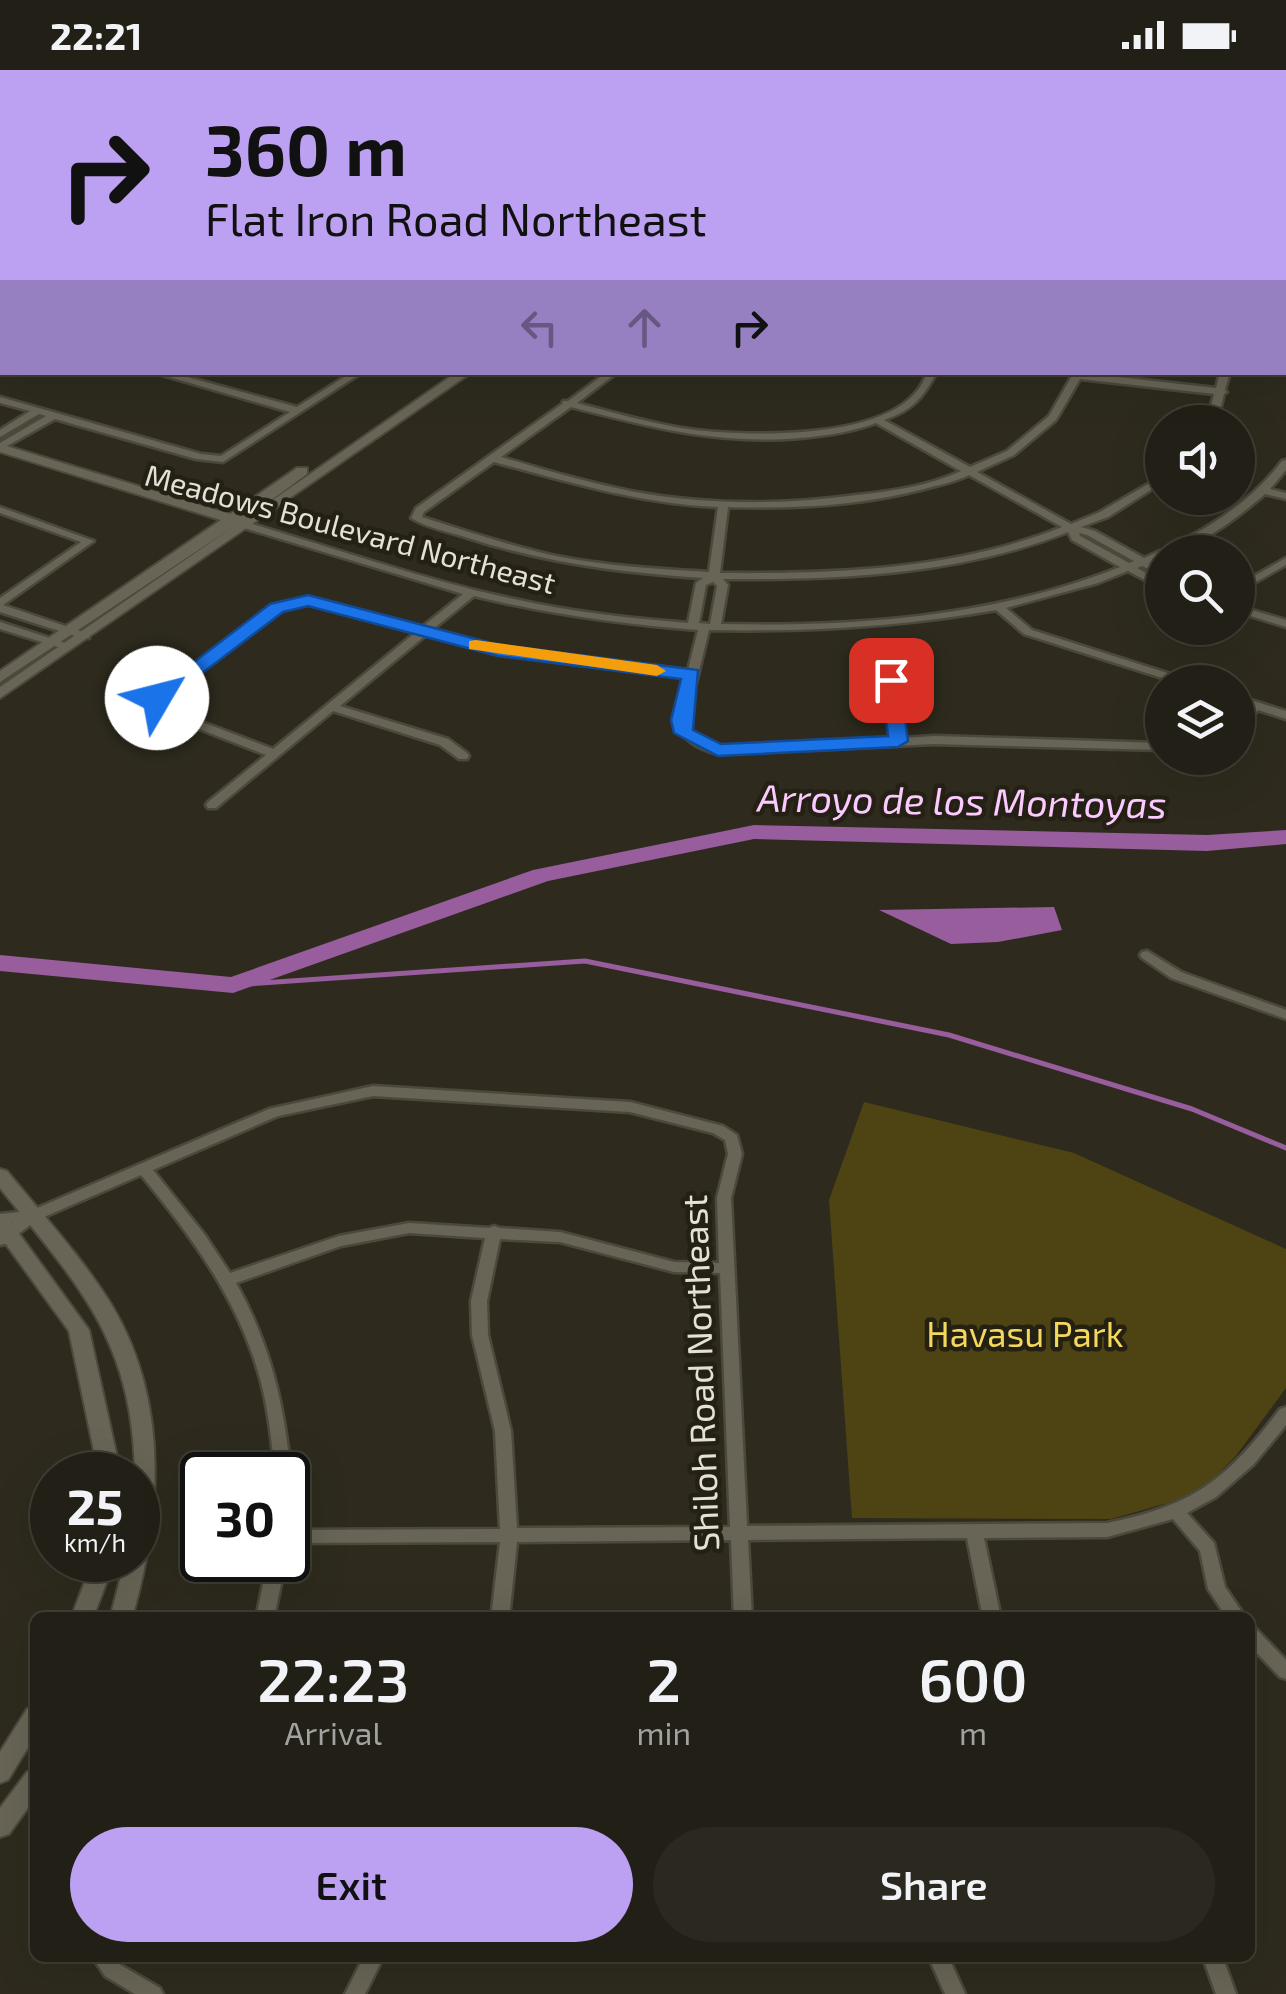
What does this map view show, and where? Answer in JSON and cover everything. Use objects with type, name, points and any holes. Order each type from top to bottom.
[{"type":"street","points":[[167,375],[299,411]]},
{"type":"street","points":[[0,400],[200,458],[223,459],[354,375]]},
{"type":"street","points":[[0,694],[443,375]]},
{"type":"street","points":[[0,678],[53,642],[74,638],[233,523],[461,375]]},
{"type":"street","points":[[604,375],[416,518],[521,551],[578,563],[714,577],[843,576],[907,568],[1071,528],[1145,492]]},
{"type":"street","points":[[566,403],[717,436],[807,434],[877,420],[924,392],[932,375]]},
{"type":"street","points":[[492,458],[605,489],[723,504],[847,501],[930,484],[967,471],[1040,431],[1072,394],[1078,375]]},
{"type":"street","points":[[1086,375],[1222,392]]},
{"type":"street","points":[[1218,405],[1225,375]]},
{"type":"street","points":[[0,434],[37,411]]},
{"type":"street","points":[[0,447],[52,416]]},
{"type":"street","points":[[877,420],[1071,528],[1092,532],[1144,563]]},
{"type":"street","name":"Meadows Boulevard Northeast","points":[[0,447],[233,523]]},
{"type":"street","name":"Meadows Boulevard Northeast","points":[[0,459],[472,592],[555,611],[704,626],[858,624],[998,606],[1144,563]]},
{"type":"street","name":"Meadows Boulevard Northeast","points":[[1199,535],[1262,490],[1286,463]]},
{"type":"street","points":[[1262,490],[1286,496]]},
{"type":"street","points":[[714,577],[723,504]]},
{"type":"street","points":[[0,510],[89,541],[0,606]]},
{"type":"street","points":[[1071,528],[1076,538],[1145,576]]},
{"type":"street","points":[[1255,579],[1286,561]]},
{"type":"street","points":[[714,577],[723,585],[704,626],[681,720],[684,733],[718,750],[898,741],[1145,747]]},
{"type":"street","points":[[704,626],[702,583],[714,577]]},
{"type":"street","points":[[212,806],[472,592]]},
{"type":"street","points":[[272,753],[166,716],[154,708],[157,698],[277,608],[292,601],[308,600],[498,651],[691,674]]},
{"type":"street","points":[[0,606],[74,638]]},
{"type":"street","points":[[998,606],[1028,632],[1145,670]]},
{"type":"street","points":[[1255,614],[1286,624]]},
{"type":"street","points":[[0,625],[53,642]]},
{"type":"street","points":[[891,680],[898,741]]},
{"type":"street","points":[[1256,705],[1286,714]]},
{"type":"street","points":[[331,707],[444,742],[463,756]]},
{"type":"street","points":[[1147,954],[1176,975],[1286,1016]]},
{"type":"street","name":"Shiloh Road Northeast","points":[[2,1229],[274,1112],[373,1091],[630,1107],[718,1129],[732,1138],[735,1154],[726,1174],[724,1198],[744,1612]]},
{"type":"street","points":[[144,1168],[202,1237],[230,1280],[261,1348],[280,1421],[282,1452]]},
{"type":"street","points":[[0,1174],[113,1326],[139,1402],[148,1483],[136,1571],[123,1612]]},
{"type":"street","points":[[230,1280],[370,1233],[427,1228],[560,1236],[674,1268],[727,1268]]},
{"type":"street","points":[[2,1229],[79,1330],[105,1452]]},
{"type":"street","points":[[494,1232],[478,1301],[480,1335],[503,1431],[508,1533],[501,1612]]},
{"type":"street","points":[[310,1537],[1108,1530],[1177,1512],[1232,1480],[1286,1413]]},
{"type":"street","points":[[1177,1512],[1208,1548],[1217,1589],[1233,1612]]},
{"type":"street","points":[[974,1531],[991,1612]]},
{"type":"street","points":[[84,1612],[96,1582]]},
{"type":"street","points":[[266,1612],[272,1582]]},
{"type":"street","points":[[1255,1639],[1286,1672]]},
{"type":"street","points":[[0,1774],[30,1724]]},
{"type":"street","points":[[0,1827],[30,1787]]},
{"type":"street","points":[[106,1962],[112,1970],[153,1994]]},
{"type":"street","points":[[355,1994],[372,1962]]},
{"type":"street","points":[[941,1962],[954,1994]]},
{"type":"street","points":[[1214,1962],[1226,1994]]},
{"type":"green space","name":"Havasu Park","points":[[864,1102],[1074,1153],[1286,1249],[1286,1388],[1235,1457],[1210,1482],[1182,1499],[1111,1519],[852,1518],[829,1200]]},
{"type":"shaded area","points":[[1054,907],[1062,930],[998,942],[951,944],[879,910]]},
{"type":"waterway","name":"Arroyo de los Montoyas","points":[[0,963],[233,985],[542,875],[754,832],[1207,843],[1286,837]]},
{"type":"waterway","points":[[233,985],[585,961],[949,1035],[1192,1109],[1286,1148]]},
{"type":"slow traffic","points":[[476,645],[657,671]]},
{"type":"route","points":[[157,698],[277,608],[292,601],[308,600],[498,651],[691,674],[681,720],[684,733],[696,743],[718,750],[898,741],[891,680]]}]
